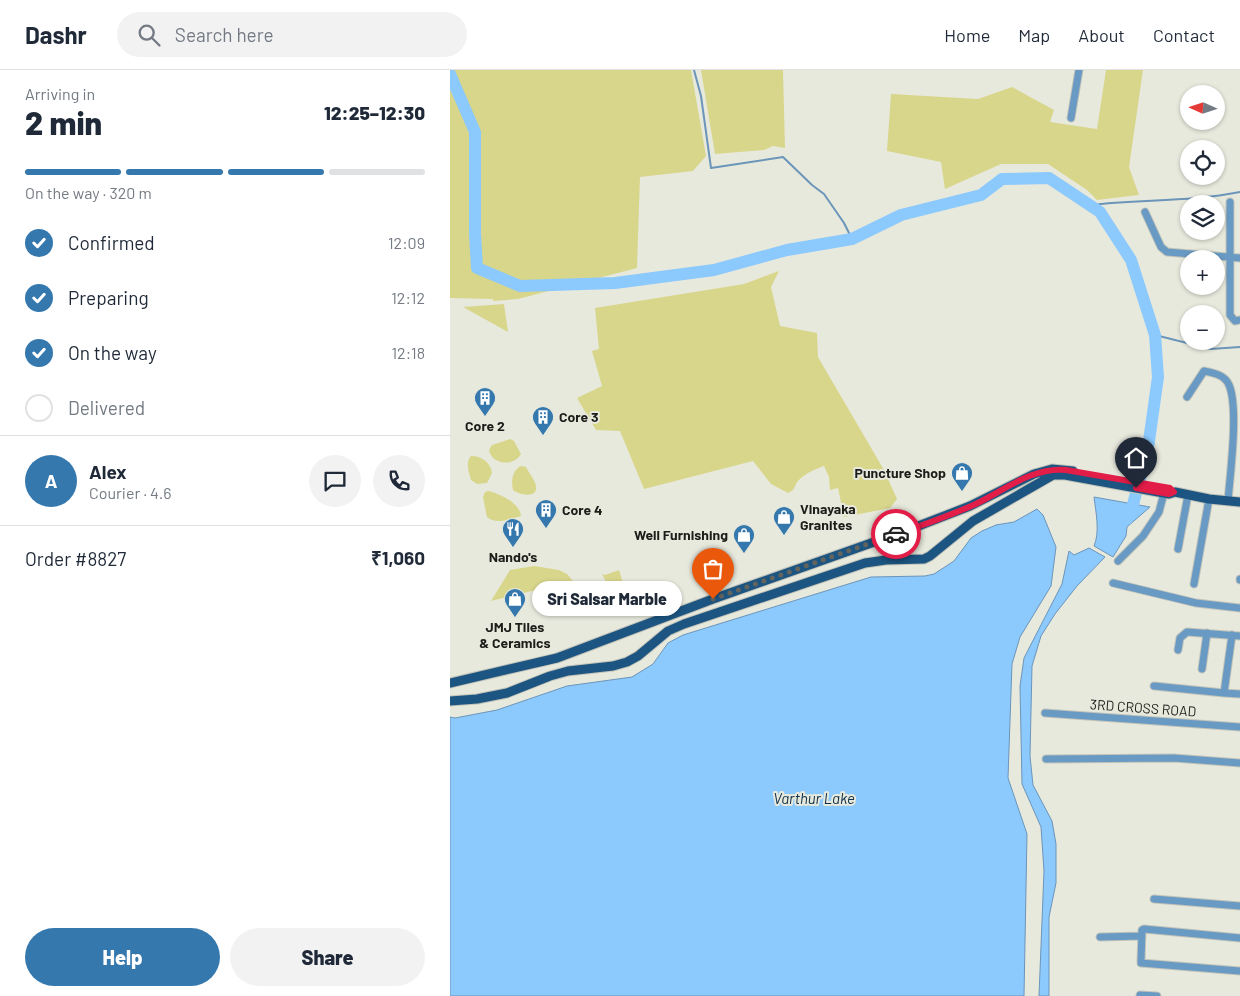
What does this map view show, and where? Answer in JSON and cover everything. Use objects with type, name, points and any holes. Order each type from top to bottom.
[{"type":"main road","points":[[450,701],[477,699],[508,693],[550,676],[568,671],[613,666],[627,662],[638,656],[668,631],[684,624],[865,563],[886,560],[924,559],[939,550],[973,521],[1053,472]]},
{"type":"main road","points":[[450,683],[557,658],[713,599],[908,530],[970,506],[1034,474],[1066,472],[1154,488],[1170,488],[1174,492],[1209,499],[1240,502]]},
{"type":"main road","points":[[1154,488],[1164,493],[1174,492]]},
{"type":"street","points":[[1071,118],[1079,70]]},
{"type":"street","points":[[1230,202],[1230,315],[1235,320],[1240,320]]},
{"type":"street","points":[[1145,212],[1161,247],[1167,252],[1240,258]]},
{"type":"street","points":[[1187,397],[1204,371],[1217,373],[1229,384],[1233,399],[1233,418],[1228,501]]},
{"type":"street","points":[[1118,561],[1143,536],[1159,512],[1164,493]]},
{"type":"street","points":[[1178,549],[1188,495]]},
{"type":"street","points":[[1194,584],[1209,499]]},
{"type":"street","points":[[1113,583],[1196,603],[1240,608]]},
{"type":"street","points":[[1178,650],[1180,638],[1187,632],[1236,636],[1224,693]]},
{"type":"street","points":[[1202,669],[1207,633]]},
{"type":"street","points":[[1154,686],[1240,694]]},
{"type":"street","name":"3RD CROSS ROAD","points":[[1045,713],[1240,727]]},
{"type":"street","points":[[1046,759],[1174,758],[1240,763]]},
{"type":"street","points":[[1154,899],[1240,906]]},
{"type":"street","points":[[1240,938],[1147,928],[1142,930],[1142,964],[1240,971]]},
{"type":"street","points":[[1100,937],[1142,936]]},
{"type":"street","points":[[1140,995],[1158,996]]},
{"type":"shaded area","points":[[450,70],[691,70],[706,156],[693,171],[640,177],[637,268],[518,299],[493,301],[493,299],[450,298]]},
{"type":"shaded area","points":[[701,70],[783,70],[785,148],[773,146],[764,150],[715,154]]},
{"type":"shaded area","points":[[1106,70],[1143,70],[1129,167],[1139,195],[1097,200],[1087,190],[1048,164],[1001,164],[945,189],[941,162],[887,151],[891,94],[978,99],[1012,87],[1054,110],[1050,122],[1097,129]]},
{"type":"shaded area","points":[[779,271],[771,287],[780,326],[817,333],[818,357],[884,470],[897,499],[890,508],[844,517],[838,488],[830,490],[829,477],[824,466],[803,476],[788,493],[771,484],[753,461],[644,489],[620,431],[596,430],[577,398],[602,386],[592,351],[599,349],[595,308],[744,284]]},
{"type":"shaded area","points":[[504,304],[508,332],[463,307]]},
{"type":"shaded area","points":[[510,439],[514,441],[521,454],[518,458],[509,462],[494,459],[489,450],[492,445]]},
{"type":"shaded area","points":[[471,456],[482,459],[490,466],[492,473],[487,483],[477,484],[471,480],[468,464]]},
{"type":"shaded area","points":[[521,466],[526,467],[533,479],[536,486],[534,493],[528,495],[513,490],[513,477],[516,470]]},
{"type":"shaded area","points":[[489,491],[499,494],[513,503],[520,511],[521,516],[498,521],[487,517],[483,497],[485,492]]},
{"type":"shaded area","points":[[534,566],[559,570],[567,574],[573,581],[574,592],[546,601],[540,589],[491,601],[510,570]]},
{"type":"shaded area","points":[[619,570],[628,600],[615,599],[602,574],[605,575]]},
{"type":"water","points":[[1094,497],[1150,507],[1127,527],[1126,536],[1113,557],[1094,546],[1097,529]]},
{"type":"water","name":"Varthur Lake","points":[[1037,509],[1043,515],[1056,547],[1051,586],[1020,637],[1012,664],[1008,778],[1027,834],[1024,996],[450,996],[450,717],[455,718],[497,710],[567,686],[632,677],[653,664],[668,643],[683,635],[871,577],[925,576],[934,574],[954,561],[971,538],[982,531],[996,525],[1014,522]]},
{"type":"water","points":[[1089,548],[1105,557],[1077,586],[1055,614],[1041,636],[1032,666],[1030,756],[1033,785],[1052,821],[1056,844],[1056,883],[1049,917],[1049,996],[1039,996],[1044,871],[1041,827],[1022,784],[1020,686],[1024,658],[1062,584],[1069,551],[1074,555]]},
{"type":"waterway","points":[[694,70],[701,96],[711,168],[783,157],[824,194],[844,223],[852,239]]},
{"type":"waterway","points":[[450,74],[475,132],[477,268],[520,286],[615,283],[714,270],[787,250],[852,239],[901,215],[981,195],[1002,179],[1049,178],[1100,212],[1131,260],[1155,335],[1158,377],[1148,448],[1131,512],[1127,519]]},
{"type":"waterway","points":[[1090,205],[1184,199],[1240,192]]},
{"type":"waterway","points":[[1155,335],[1211,349],[1240,347]]},
{"type":"way so far","points":[[713,599],[896,534]]},
{"type":"place","name":"Core 2","points":[[485,417]]},
{"type":"place","name":"Core 3","points":[[543,436]]},
{"type":"place","name":"Puncture Shop","points":[[962,492]]},
{"type":"place","name":"Core 4","points":[[546,529]]},
{"type":"place","name":"Vinayaka Granites","points":[[784,536]]},
{"type":"place","name":"Nando's","points":[[513,548]]},
{"type":"place","name":"Well Furnishing","points":[[744,554]]},
{"type":"place","name":"Sri Salsar Marble","points":[[713,599]]},
{"type":"place","name":"JMJ Tiles & Ceramics","points":[[515,618]]},
{"type":"route","points":[[896,534],[970,506],[1034,474],[1052,469],[1170,488],[1174,492],[1169,494],[1136,488]]}]
